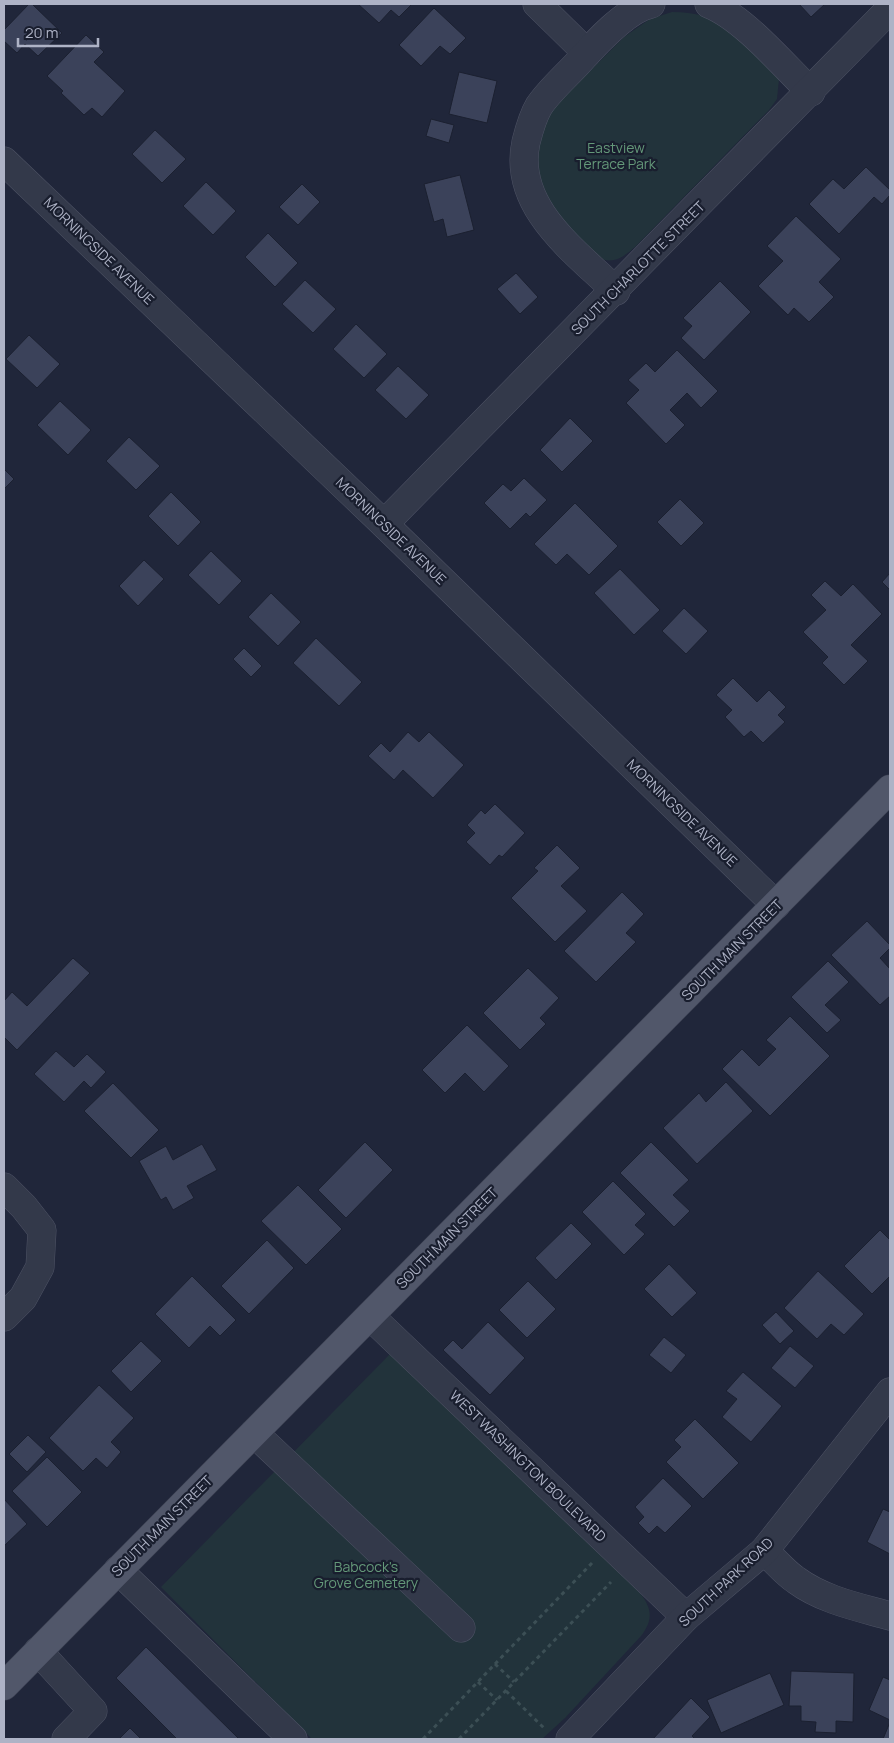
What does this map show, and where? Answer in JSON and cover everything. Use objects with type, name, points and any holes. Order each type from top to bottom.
[{"type":"main road","name":"SOUTH MAIN STREET","points":[[4,1686],[890,790]]},
{"type":"street","points":[[537,4],[587,53]]},
{"type":"street","points":[[616,291],[550,227],[536,206],[526,184],[524,153],[529,130],[539,106],[587,53],[624,18],[651,4]]},
{"type":"street","points":[[709,4],[721,9],[739,23],[811,92]]},
{"type":"street","name":"SOUTH CHARLOTTE STREET","points":[[384,524],[616,291],[890,9]]},
{"type":"street","name":"MORNINGSIDE AVENUE","points":[[4,161],[384,524],[776,905]]},
{"type":"street","points":[[4,1188],[24,1207],[42,1230],[40,1267],[23,1298],[4,1317]]},
{"type":"street","name":"WEST WASHINGTON BOULEVARD","points":[[370,1316],[686,1617]]},
{"type":"street","name":"SOUTH PARK ROAD","points":[[559,1736],[686,1617],[764,1551],[890,1392]]},
{"type":"street","points":[[254,1433],[461,1628]]},
{"type":"street","points":[[764,1551],[795,1580],[816,1592],[842,1603],[890,1616]]},
{"type":"street","points":[[118,1570],[293,1739]]},
{"type":"street","points":[[38,1651],[92,1710],[66,1739]]},
{"type":"path","points":[[423,1739],[496,1664],[620,1554]]},
{"type":"path","points":[[459,1739],[514,1682],[620,1554]]},
{"type":"path","points":[[496,1664],[514,1682]]},
{"type":"path","points":[[478,1682],[497,1700]]},
{"type":"path","points":[[506,1691],[559,1736]]},
{"type":"green space","name":"Eastview Terrace Park","points":[[672,12],[691,13],[707,17],[721,23],[733,32],[779,79],[777,99],[769,110],[635,247],[617,259],[602,259],[596,257],[554,214],[537,174],[539,129],[556,105],[624,37],[650,19]]},
{"type":"green space","name":"Babcock's Grove Cemetery","points":[[391,1353],[637,1589],[646,1601],[650,1618],[641,1636],[565,1718],[542,1739],[312,1739],[161,1587]]},
{"type":"building","points":[[29,4],[32,4],[62,33],[38,56],[25,44],[17,53],[4,41],[4,30]]},
{"type":"building","points":[[358,4],[412,4],[399,17],[391,10],[379,23]]},
{"type":"building","points":[[799,4],[825,4],[811,17]]},
{"type":"building","points":[[434,8],[466,38],[450,54],[440,46],[421,66],[399,45]]},
{"type":"building","points":[[86,35],[104,52],[94,62],[125,91],[102,117],[92,108],[84,115],[61,93],[63,91],[47,76]]},
{"type":"building","points":[[459,72],[497,81],[487,123],[449,114]]},
{"type":"building","points":[[431,119],[454,125],[449,143],[426,136]]},
{"type":"building","points":[[155,130],[186,159],[162,183],[132,154]]},
{"type":"building","points":[[866,167],[890,190],[890,195],[882,204],[874,197],[839,234],[809,204],[833,179],[844,189]]},
{"type":"building","points":[[460,175],[474,230],[447,237],[443,219],[434,222],[424,184]]},
{"type":"building","points":[[206,182],[236,211],[213,235],[183,206]]},
{"type":"building","points":[[302,184],[320,202],[298,225],[279,207]]},
{"type":"building","points":[[796,216],[841,259],[819,282],[834,297],[809,322],[794,308],[788,315],[758,286],[783,261],[767,246]]},
{"type":"building","points":[[268,233],[298,263],[275,287],[245,257]]},
{"type":"building","points":[[516,273],[538,297],[520,314],[497,289]]},
{"type":"building","points":[[305,280],[336,309],[313,333],[282,304]]},
{"type":"building","points":[[720,281],[751,312],[704,360],[681,338],[692,326],[683,318]]},
{"type":"building","points":[[356,324],[387,354],[364,378],[333,349]]},
{"type":"building","points":[[29,335],[60,364],[37,388],[6,359]]},
{"type":"building","points":[[677,350],[718,391],[701,408],[687,393],[670,410],[685,425],[666,444],[626,403],[639,390],[628,380],[646,363],[655,372]]},
{"type":"building","points":[[398,366],[429,395],[406,419],[375,390]]},
{"type":"building","points":[[60,401],[91,430],[68,455],[37,425]]},
{"type":"building","points":[[570,418],[593,441],[562,472],[540,450]]},
{"type":"building","points":[[129,437],[160,466],[136,490],[106,461]]},
{"type":"building","points":[[4,469],[14,479],[4,489]]},
{"type":"building","points":[[524,478],[547,500],[530,517],[526,513],[510,529],[484,503],[503,484],[511,491]]},
{"type":"building","points":[[171,492],[201,522],[178,546],[148,516]]},
{"type":"building","points":[[680,499],[704,523],[681,546],[657,522]]},
{"type":"building","points":[[575,503],[618,546],[589,575],[567,554],[556,565],[534,544]]},
{"type":"building","points":[[211,551],[242,581],[219,605],[188,575]]},
{"type":"building","points":[[144,560],[164,579],[138,606],[119,586]]},
{"type":"building","points":[[620,569],[660,610],[634,635],[594,593]]},
{"type":"building","points":[[890,573],[890,590],[882,582]]},
{"type":"building","points":[[825,581],[841,596],[853,584],[882,614],[851,645],[868,661],[844,685],[822,663],[828,657],[803,632],[826,610],[811,595]]},
{"type":"building","points":[[271,593],[301,622],[278,646],[248,617]]},
{"type":"building","points":[[684,608],[708,631],[686,654],[662,631]]},
{"type":"building","points":[[316,638],[362,682],[339,706],[293,663]]},
{"type":"building","points":[[244,648],[262,666],[251,677],[233,659]]},
{"type":"building","points":[[733,678],[757,702],[769,690],[786,707],[778,715],[785,722],[763,743],[751,731],[744,737],[725,717],[732,710],[716,695]]},
{"type":"building","points":[[408,732],[419,742],[429,732],[464,765],[433,798],[403,770],[394,780],[368,756],[381,743],[390,752]]},
{"type":"building","points":[[495,804],[525,833],[502,857],[499,855],[490,865],[466,842],[475,833],[467,825],[481,810],[485,814]]},
{"type":"building","points":[[557,845],[580,868],[561,886],[587,911],[555,942],[511,898],[538,871],[534,868]]},
{"type":"building","points":[[622,892],[644,914],[626,933],[636,942],[596,982],[564,951]]},
{"type":"building","points":[[867,921],[890,945],[890,948],[880,958],[890,969],[890,996],[880,1005],[831,955]]},
{"type":"building","points":[[73,958],[90,973],[17,1050],[4,1037],[4,1001],[12,992],[27,1006]]},
{"type":"building","points":[[828,961],[849,982],[825,1005],[841,1020],[827,1033],[791,997]]},
{"type":"building","points":[[528,968],[559,998],[540,1018],[546,1024],[520,1050],[483,1013]]},
{"type":"building","points":[[790,1016],[830,1056],[770,1116],[722,1069],[742,1049],[759,1066],[776,1049],[766,1040]]},
{"type":"building","points":[[467,1025],[509,1066],[484,1092],[465,1073],[445,1093],[422,1070]]},
{"type":"building","points":[[56,1051],[74,1067],[87,1054],[106,1072],[91,1088],[84,1081],[64,1102],[34,1074]]},
{"type":"building","points":[[726,1082],[753,1111],[697,1164],[663,1128],[699,1093],[706,1102]]},
{"type":"building","points":[[113,1083],[159,1130],[131,1158],[84,1111]]},
{"type":"building","points":[[365,1142],[393,1170],[346,1218],[318,1190]]},
{"type":"building","points":[[651,1142],[689,1180],[673,1195],[690,1211],[674,1227],[620,1173]]},
{"type":"building","points":[[202,1144],[217,1170],[187,1186],[194,1198],[173,1210],[166,1197],[161,1200],[139,1161],[166,1146],[173,1160]]},
{"type":"building","points":[[613,1181],[646,1214],[635,1225],[645,1234],[624,1255],[582,1212]]},
{"type":"building","points":[[298,1185],[342,1229],[306,1265],[261,1221]]},
{"type":"building","points":[[571,1223],[592,1244],[556,1280],[535,1258]]},
{"type":"building","points":[[880,1230],[890,1240],[890,1276],[872,1294],[844,1266]]},
{"type":"building","points":[[267,1240],[294,1268],[249,1314],[221,1286]]},
{"type":"building","points":[[669,1264],[697,1293],[672,1317],[644,1289]]},
{"type":"building","points":[[818,1271],[864,1314],[844,1335],[831,1324],[817,1339],[784,1308]]},
{"type":"building","points":[[192,1276],[236,1320],[220,1336],[210,1326],[189,1348],[155,1314]]},
{"type":"building","points":[[528,1281],[556,1309],[527,1338],[499,1310]]},
{"type":"building","points":[[776,1312],[794,1331],[780,1344],[762,1325]]},
{"type":"building","points":[[488,1322],[525,1358],[490,1395],[443,1350],[453,1340],[462,1349]]},
{"type":"building","points":[[664,1337],[686,1355],[671,1373],[649,1355]]},
{"type":"building","points":[[141,1341],[162,1361],[131,1392],[111,1371]]},
{"type":"building","points":[[790,1346],[814,1366],[795,1388],[771,1368]]},
{"type":"building","points":[[743,1372],[782,1406],[751,1442],[722,1417],[737,1399],[726,1391]]},
{"type":"building","points":[[99,1385],[134,1418],[111,1442],[121,1452],[107,1468],[96,1458],[83,1471],[49,1438]]},
{"type":"building","points":[[695,1419],[739,1463],[703,1499],[666,1462],[681,1447],[674,1440]]},
{"type":"building","points":[[28,1435],[46,1452],[27,1472],[9,1454]]},
{"type":"building","points":[[47,1457],[82,1492],[47,1527],[12,1491]]},
{"type":"building","points":[[663,1478],[692,1506],[665,1533],[657,1526],[649,1534],[638,1523],[644,1517],[635,1507]]},
{"type":"building","points":[[4,1499],[27,1524],[4,1546]]},
{"type":"building","points":[[883,1509],[890,1512],[890,1554],[867,1542]]},
{"type":"building","points":[[146,1647],[239,1739],[177,1739],[116,1678]]},
{"type":"building","points":[[791,1671],[854,1673],[853,1722],[836,1721],[836,1733],[815,1732],[816,1722],[801,1721],[801,1706],[789,1706]]},
{"type":"building","points":[[770,1673],[784,1705],[721,1733],[707,1700]]},
{"type":"building","points":[[883,1677],[890,1680],[890,1720],[869,1710]]},
{"type":"building","points":[[691,1698],[710,1717],[692,1736],[695,1739],[653,1739]]},
{"type":"building","points":[[890,1722],[890,1739],[883,1739]]},
{"type":"building","points":[[130,1728],[141,1739],[119,1739]]}]
